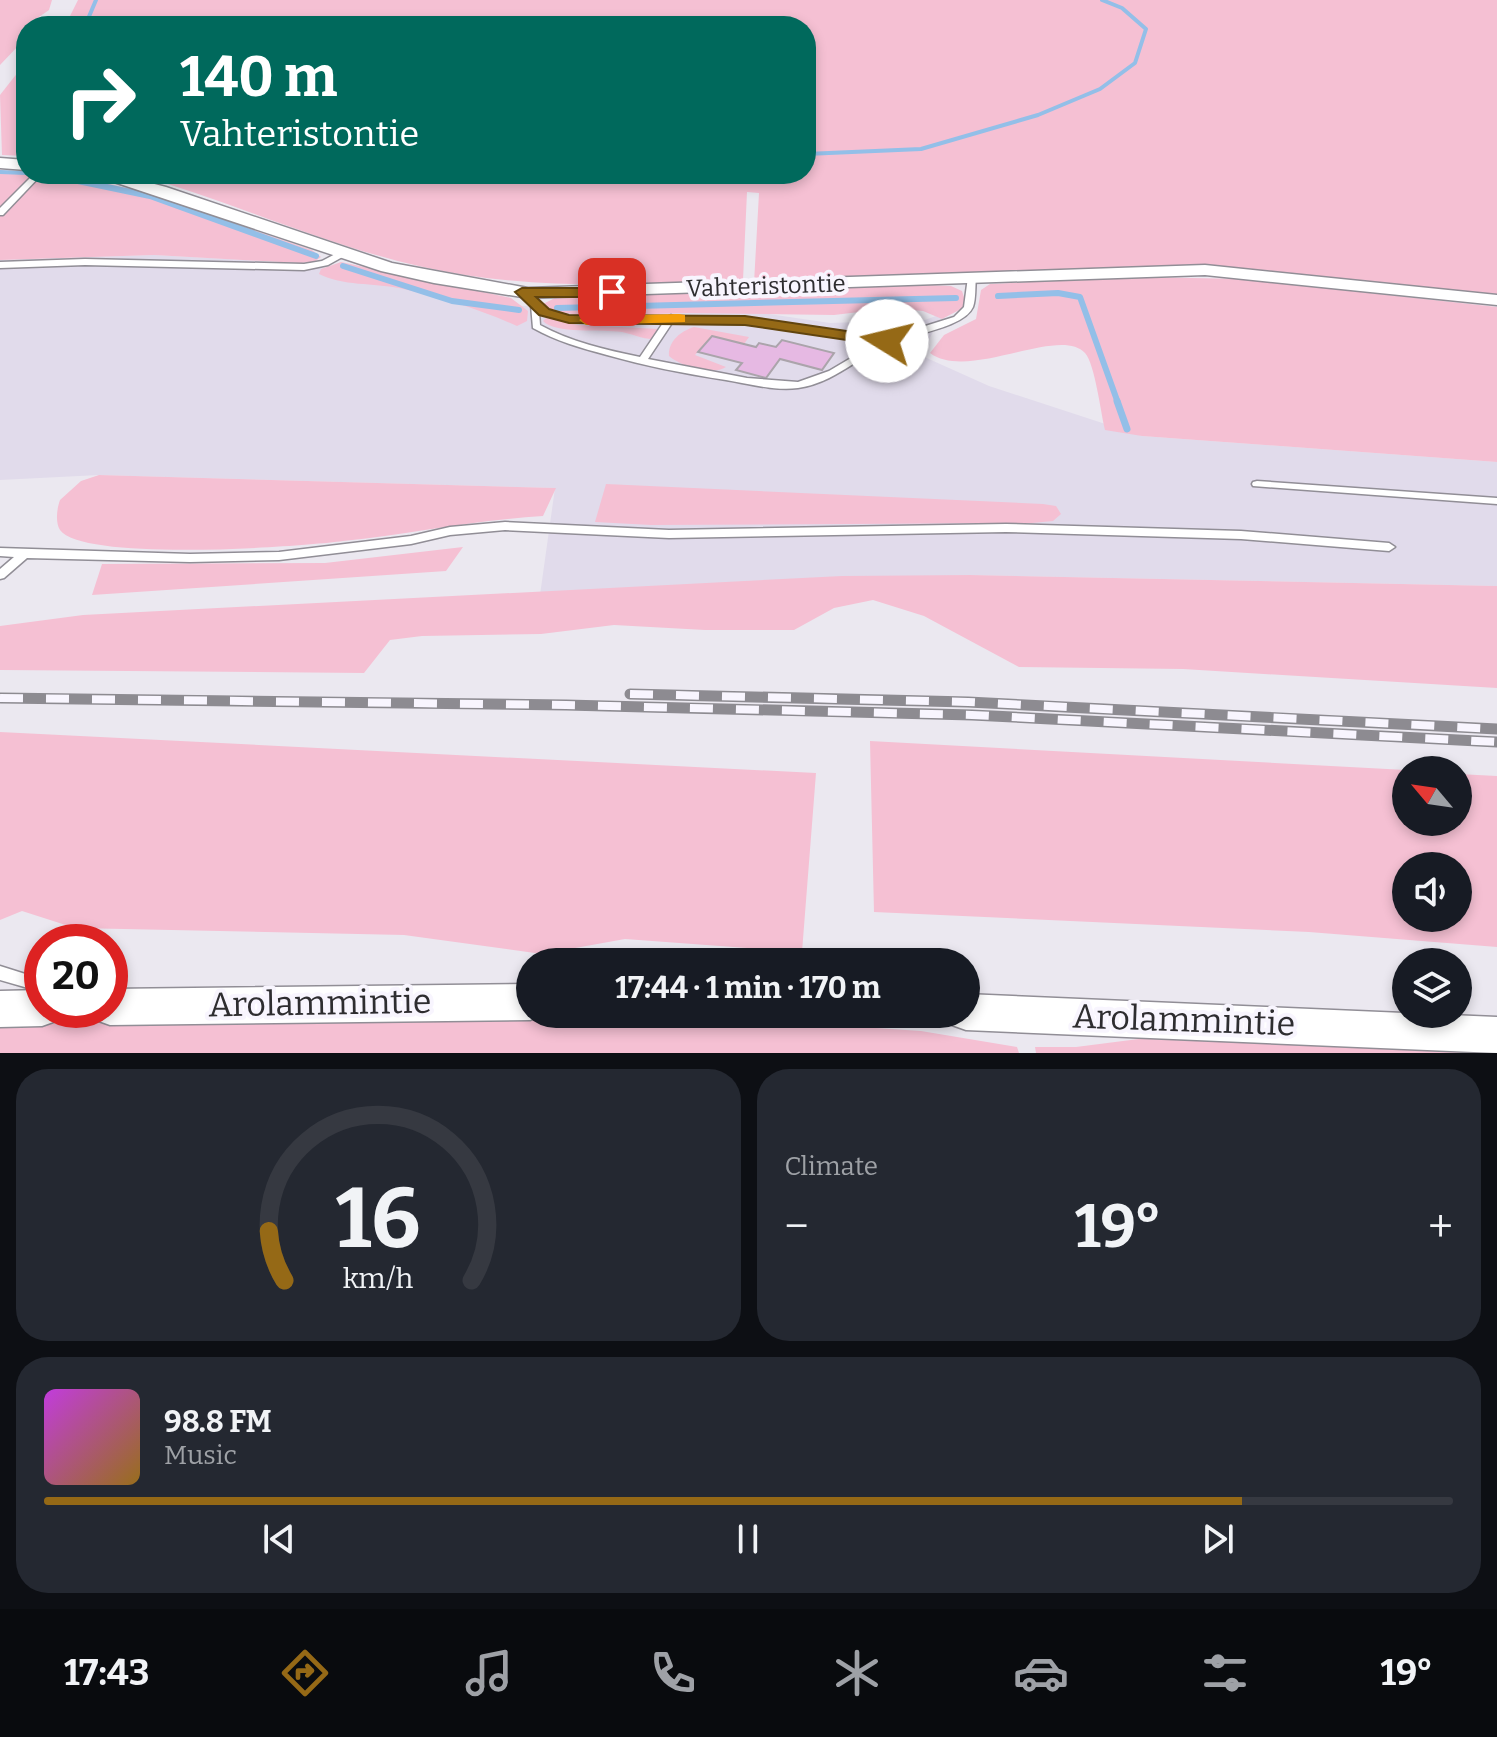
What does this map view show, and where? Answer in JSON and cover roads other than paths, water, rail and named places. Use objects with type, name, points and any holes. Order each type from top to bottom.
[{"type":"street","name":"Vahteristontie","points":[[137,184],[343,253],[416,274],[528,299],[584,293],[1205,270],[1497,300]]},
{"type":"street","name":"Arolammintie","points":[[128,1007],[516,1002]]},
{"type":"street","points":[[0,1009],[24,1008]]},
{"type":"street","name":"Arolammintie","points":[[980,1013],[1497,1036]]},
{"type":"lane","points":[[0,213],[28,184]]},
{"type":"lane","points":[[0,265],[85,262],[299,268],[318,265],[343,253]]},
{"type":"lane","points":[[528,299],[535,322],[542,332],[643,360],[755,383],[791,386],[820,378],[887,341],[957,319],[968,308],[972,277]]},
{"type":"lane","points":[[528,299],[549,314],[579,320],[671,318],[776,323],[887,341]]},
{"type":"lane","points":[[643,360],[671,318]]},
{"type":"lane","points":[[1257,484],[1497,501]]},
{"type":"lane","points":[[0,552],[143,557],[279,556],[505,526],[669,534],[1006,528],[1241,535],[1389,547]]},
{"type":"lane","points":[[0,575],[24,554]]},
{"type":"lane","points":[[0,973],[24,980]]},
{"type":"waterway","points":[[89,16],[96,0]]},
{"type":"waterway","points":[[816,154],[921,149],[1038,115],[1100,89],[1135,63],[1146,29],[1122,8],[1102,0]]},
{"type":"waterway","points":[[0,172],[16,173]]},
{"type":"waterway","points":[[92,184],[150,196],[316,256]]},
{"type":"waterway","points":[[343,266],[452,301],[519,310]]},
{"type":"waterway","points":[[998,296],[1058,293],[1080,297],[1118,403]]},
{"type":"waterway","points":[[557,308],[956,298]]},
{"type":"waterway","points":[[1117,401],[1127,429]]},
{"type":"railway","points":[[630,694],[968,702],[1497,729]]},
{"type":"railway","points":[[0,698],[566,705],[972,715],[1497,742]]}]
